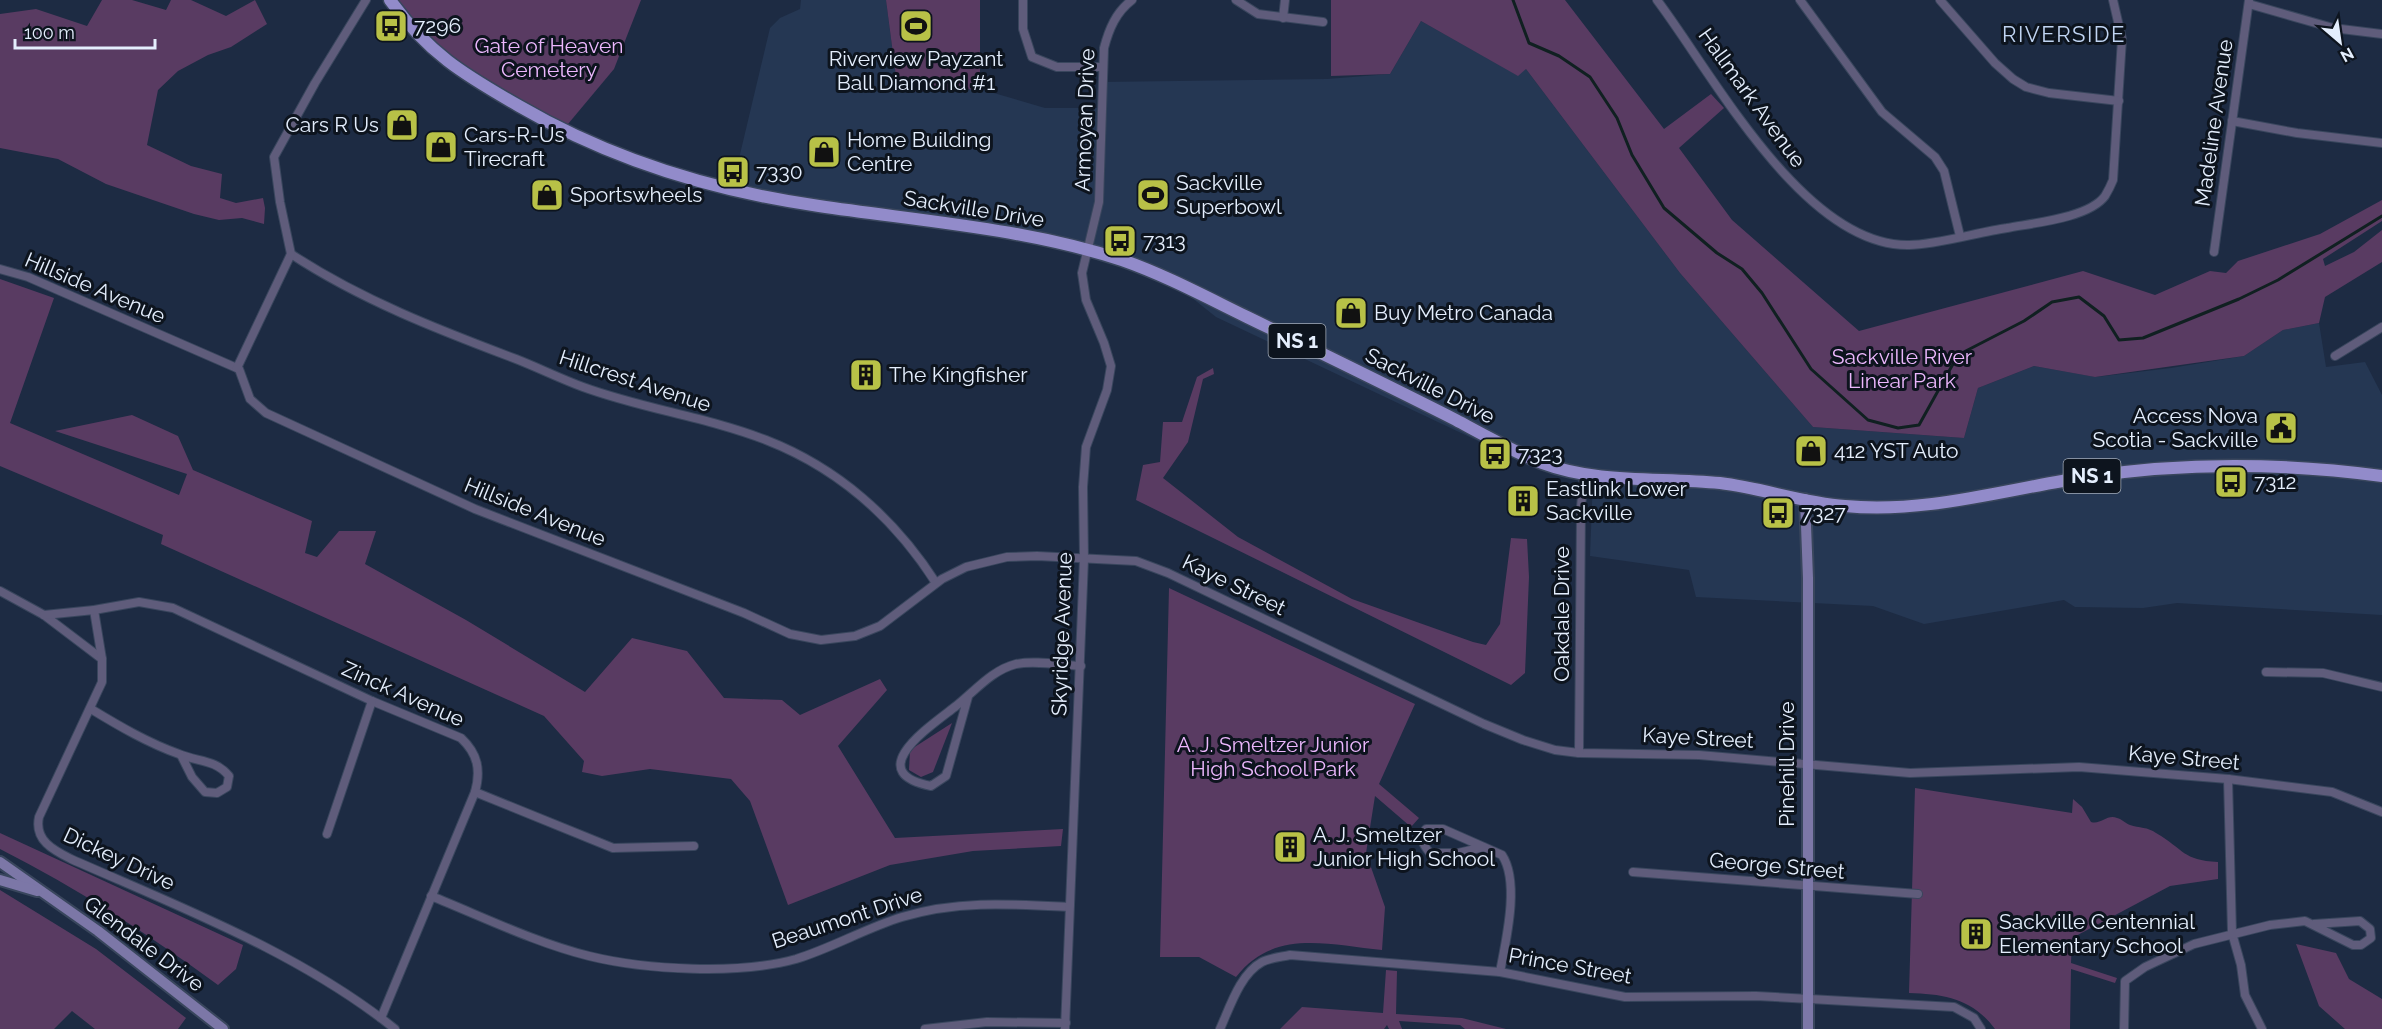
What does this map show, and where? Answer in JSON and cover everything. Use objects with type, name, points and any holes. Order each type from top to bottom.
[{"type":"main road","name":"Sackville Drive","points":[[390,0],[423,42],[450,65],[563,130],[652,167],[689,180],[766,197],[1035,238],[1087,250],[1153,271],[1503,445],[1543,463],[1584,475],[1721,483],[1838,506],[1880,509],[1986,495],[2133,470],[2218,466],[2314,467],[2382,476]]},
{"type":"street","points":[[237,368],[291,254],[279,202],[274,158],[315,83],[366,0]]},
{"type":"street","points":[[1023,0],[1023,30],[1032,57],[1057,66],[1102,67]]},
{"type":"street","name":"Armoyan Drive","points":[[1087,250],[1099,202],[1102,67],[1109,30],[1122,8],[1132,0]]},
{"type":"street","points":[[1236,0],[1258,14],[1323,22]]},
{"type":"street","points":[[1283,18],[1285,0]]},
{"type":"street","name":"Hallmark Avenue","points":[[1657,0],[1755,138],[1795,186],[1827,213],[1862,237],[1909,245],[2066,216],[2092,207],[2104,197],[2113,180],[2120,101],[2122,39],[2113,0]]},
{"type":"street","points":[[1800,0],[1882,112],[1935,157],[1944,171],[1960,236]]},
{"type":"street","points":[[1940,0],[1995,63],[2013,80],[2026,87],[2066,96],[2120,101]]},
{"type":"street","points":[[2249,2],[2333,28],[2382,34]]},
{"type":"street","name":"Madeline Avenue","points":[[2214,252],[2249,2]]},
{"type":"street","points":[[2232,121],[2307,135],[2382,143]]},
{"type":"street","name":"Skyridge Avenue","points":[[1066,1026],[1084,559],[1083,487],[1086,447],[1107,390],[1111,366],[1082,285],[1087,250]]},
{"type":"street","name":"Hillcrest Avenue","points":[[291,254],[319,272],[440,330],[584,388],[765,440],[806,458],[840,479],[872,505],[918,555],[936,583]]},
{"type":"street","name":"Hillside Avenue","points":[[0,269],[28,277],[237,368],[250,399],[266,413],[475,509],[744,613],[790,634],[822,640],[855,636],[880,626],[936,583],[966,567],[1008,556],[1037,555],[1084,559]]},
{"type":"street","points":[[2335,356],[2382,327]]},
{"type":"street","name":"Oakdale Drive","points":[[1579,753],[1581,507],[1584,475]]},
{"type":"street","name":"Pinehill Drive","points":[[1805,499],[1808,578],[1806,999],[1808,1029]]},
{"type":"street","name":"Kaye Street","points":[[1084,559],[1136,561],[1147,565],[1494,728],[1555,750],[1579,753],[1699,755],[1910,773],[2079,767],[2228,779],[2332,792],[2382,812]]},
{"type":"street","points":[[0,591],[44,615],[102,659]]},
{"type":"street","name":"Zinck Avenue","points":[[44,615],[139,602],[174,608],[372,701],[461,738],[471,747],[476,758],[479,777],[475,792],[381,1018]]},
{"type":"street","name":"Dickey Drive","points":[[93,610],[102,659],[102,682],[39,817],[36,828],[48,846],[71,859],[249,939],[320,978],[395,1029]]},
{"type":"street","points":[[968,697],[946,776],[931,786],[912,782],[904,772],[900,759],[903,752],[913,740],[968,697],[979,685],[1016,664],[1080,666]]},
{"type":"street","points":[[2266,672],[2323,673],[2382,687]]},
{"type":"street","points":[[327,834],[372,701]]},
{"type":"street","points":[[91,709],[126,730],[181,755],[209,761],[222,767],[229,776],[227,787],[217,793],[205,792],[192,777],[181,755]]},
{"type":"street","points":[[2228,779],[2232,933],[2241,965],[2245,995],[2262,1029]]},
{"type":"street","points":[[475,792],[612,848],[694,846]]},
{"type":"street","points":[[1484,848],[1430,853],[1423,843],[1422,836],[1426,829],[1443,829],[1502,855],[1510,872],[1508,926],[1500,972]]},
{"type":"street","name":"Glendale Drive","points":[[0,862],[98,931],[223,1029]]},
{"type":"street","name":"George Street","points":[[1633,872],[1918,894]]},
{"type":"street","name":"Glendale Drive","points":[[0,880],[40,892]]},
{"type":"street","name":"Beaumont Drive","points":[[431,896],[588,956],[667,967],[713,969],[796,959],[869,929],[939,907],[979,903],[1069,907]]},
{"type":"street","points":[[2124,1029],[2124,981],[2145,967],[2174,953],[2232,933],[2305,921],[2353,945],[2361,945],[2371,938],[2370,928],[2360,921],[2314,924]]},
{"type":"street","name":"Prince Street","points":[[1220,1029],[1240,987],[1252,970],[1263,961],[1290,955],[1500,972],[1625,997],[1755,996],[1954,1007],[1974,1018],[1981,1029]]},
{"type":"street","points":[[925,1029],[987,1022],[1066,1026]]},
{"type":"shaded area","points":[[801,0],[886,0],[898,92],[980,89],[1045,108],[1100,108],[1101,82],[1327,79],[1390,74],[1421,21],[1517,75],[1526,69],[1680,273],[1813,427],[1964,438],[1978,388],[2034,366],[2096,377],[2171,368],[2244,356],[2283,330],[2319,323],[2326,367],[2365,362],[2382,395],[2382,615],[2177,603],[2143,608],[2075,607],[2064,600],[1924,624],[1873,606],[1696,597],[1689,570],[1590,556],[1593,478],[1516,459],[1216,317],[1158,271],[1074,246],[732,188],[770,28],[780,18],[800,9]]},
{"type":"green space","points":[[102,0],[132,0],[166,10],[171,0],[191,0],[226,16],[255,0],[267,24],[231,47],[208,55],[178,71],[158,90],[147,145],[191,166],[222,174],[220,198],[236,203],[263,198],[264,224],[242,218],[219,220],[194,214],[106,184],[58,159],[0,148],[0,14],[36,9],[87,26]]},
{"type":"green space","name":"Gate of Heaven Cemetery","points":[[390,0],[641,0],[614,69],[563,130],[450,65]]},
{"type":"green space","points":[[886,0],[980,0],[980,89],[898,92]]},
{"type":"green space","name":"Sackville River Linear Park","points":[[1331,0],[1565,0],[1664,129],[1711,94],[1724,108],[1679,148],[1732,220],[1859,331],[2083,271],[2155,295],[2210,271],[2226,273],[2238,261],[2320,234],[2382,200],[2382,221],[2323,259],[2325,266],[2354,252],[2382,230],[2382,262],[2325,297],[2319,323],[2283,330],[2244,356],[2095,377],[2034,366],[1978,388],[1964,438],[1813,427],[1680,273],[1526,69],[1518,76],[1421,21],[1390,74],[1331,76]]},
{"type":"green space","points":[[0,279],[54,298],[10,423],[179,495],[187,474],[55,431],[132,415],[178,436],[193,470],[312,521],[305,553],[317,557],[339,531],[376,531],[365,564],[466,620],[585,692],[632,638],[687,651],[724,698],[782,700],[800,715],[880,679],[887,690],[838,746],[895,838],[1063,829],[1061,846],[973,851],[890,865],[788,905],[750,801],[731,779],[650,769],[602,776],[582,772],[584,761],[544,716],[161,544],[163,535],[0,466]]},
{"type":"green space","points":[[1213,368],[1214,374],[1203,379],[1188,442],[1163,478],[1238,537],[1352,599],[1486,645],[1500,624],[1511,538],[1527,539],[1529,577],[1525,673],[1511,685],[1136,500],[1143,465],[1160,462],[1163,422],[1182,422],[1197,377]]},
{"type":"green space","name":"A. J. Smeltzer Junior High School Park","points":[[1169,588],[1415,704],[1379,784],[1419,818],[1411,827],[1375,796],[1366,853],[1385,907],[1382,950],[1322,943],[1285,946],[1267,951],[1251,962],[1236,977],[1199,957],[1160,957]]},
{"type":"green space","points":[[952,723],[933,772],[921,777],[909,770],[910,750]]},
{"type":"green space","points":[[1915,788],[2072,813],[2073,799],[2082,807],[2091,822],[2095,823],[2113,817],[2130,825],[2153,831],[2184,853],[2197,859],[2218,862],[2218,879],[2170,886],[2072,938],[2071,963],[2117,978],[2115,983],[2071,969],[2070,1029],[1995,1029],[1977,1011],[1957,1000],[1909,993]]},
{"type":"green space","points":[[0,833],[243,945],[236,969],[218,985],[112,912],[0,849]]},
{"type":"green space","points":[[0,890],[96,949],[186,1018],[178,1029],[95,1029],[72,1011],[54,1029],[0,1029]]},
{"type":"green space","points":[[2296,944],[2336,953],[2349,979],[2382,999],[2382,1029],[2345,1029],[2319,1006]]},
{"type":"green space","points":[[1386,970],[1397,971],[1396,1014],[1462,1018],[1506,1029],[1465,1029],[1460,1025],[1399,1021],[1402,1029],[1389,1029],[1387,1025],[1384,1029],[1280,1029],[1302,1007],[1383,1013]]},
{"type":"waterway","points":[[1513,0],[1529,43],[1559,56],[1590,77],[1617,118],[1632,155],[1664,208],[1717,253],[1742,269],[1762,293],[1811,369],[1868,420],[1898,428],[1919,425],[1958,355],[2024,321],[2052,302],[2079,297],[2104,316],[2119,340],[2143,338],[2239,299],[2278,280],[2382,216]]},
{"type":"place","name":"7296","points":[[391,26]]},
{"type":"place","name":"Riverview Payzant Ball Diamond #1","points":[[916,26]]},
{"type":"place","name":"Cars R Us","points":[[402,125]]},
{"type":"place","name":"Cars-R-Us Tirecraft","points":[[441,147]]},
{"type":"place","name":"Home Building Centre","points":[[824,152]]},
{"type":"place","name":"7330","points":[[733,172]]},
{"type":"place","name":"Sportswheels","points":[[547,195]]},
{"type":"place","name":"Sackville Superbowl","points":[[1153,195]]},
{"type":"place","name":"7313","points":[[1120,241]]},
{"type":"place","name":"Buy Metro Canada","points":[[1351,313]]},
{"type":"place","name":"The Kingfisher","points":[[866,375]]},
{"type":"place","name":"Access Nova Scotia - Sackville","points":[[2281,428]]},
{"type":"place","name":"412 YST Auto","points":[[1811,451]]},
{"type":"place","name":"7323","points":[[1495,454]]},
{"type":"place","name":"7312","points":[[2231,482]]},
{"type":"place","name":"Eastlink Lower Sackville","points":[[1523,501]]},
{"type":"place","name":"7327","points":[[1778,513]]},
{"type":"place","name":"A. J. Smeltzer Junior High School","points":[[1290,847]]},
{"type":"place","name":"Sackville Centennial Elementary School","points":[[1976,934]]},
{"type":"district","name":"RIVERSIDE","points":[[2064,34]]}]
